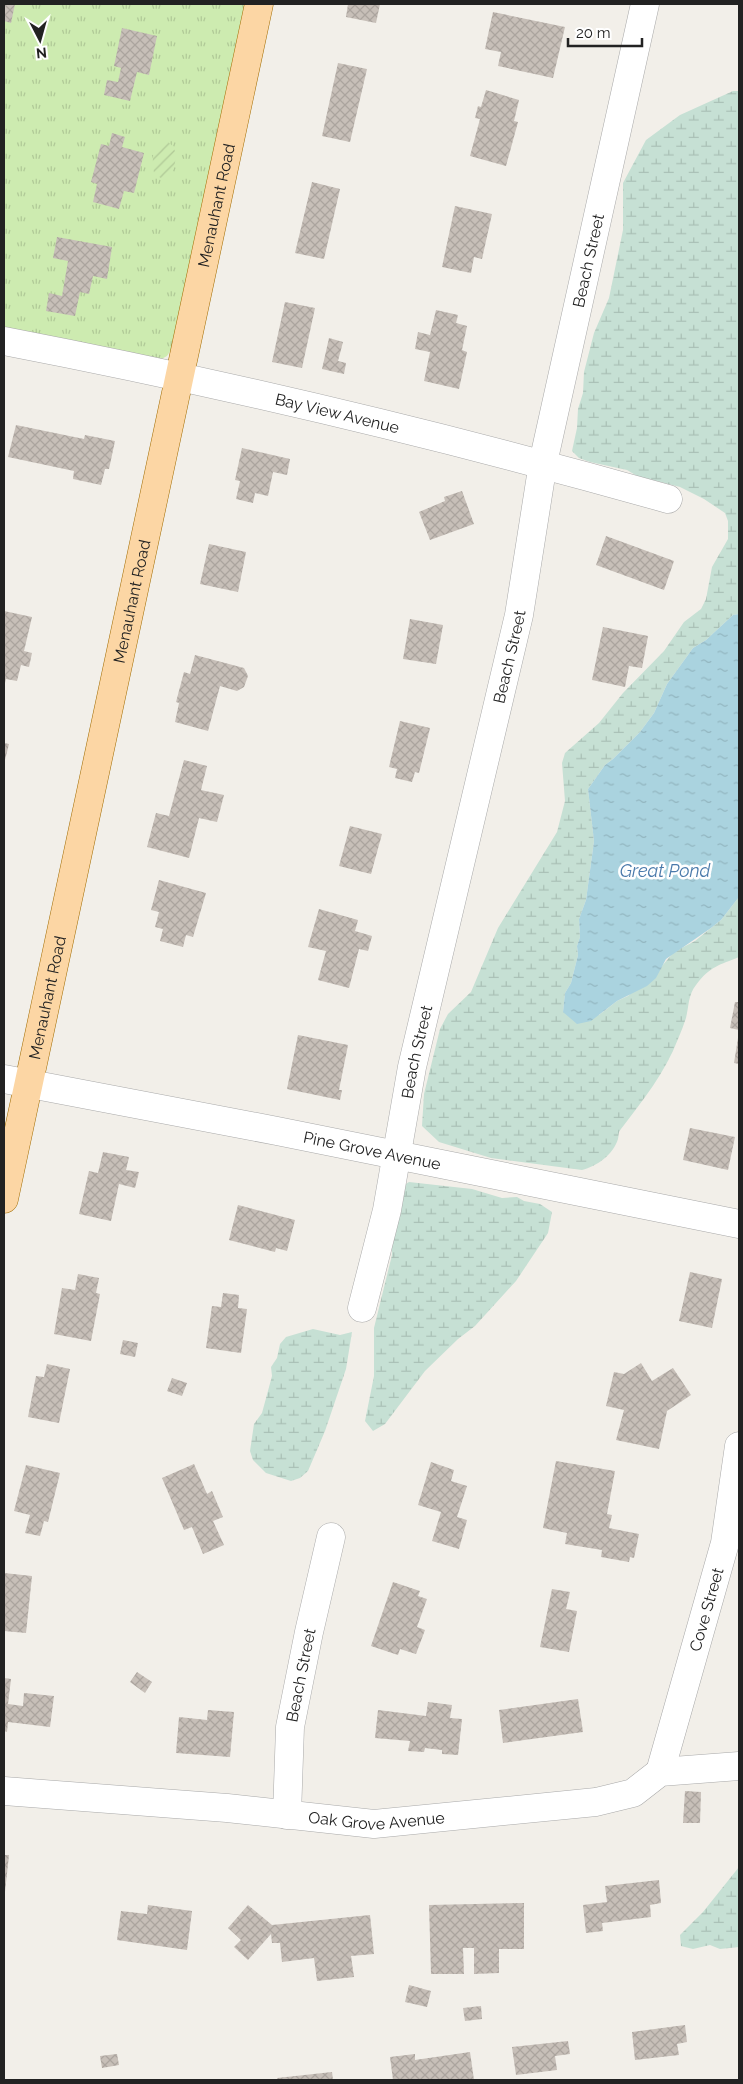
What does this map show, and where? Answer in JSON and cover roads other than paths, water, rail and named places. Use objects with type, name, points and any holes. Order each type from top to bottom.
[{"type":"main road","name":"Menauhant Road","points":[[4,1198],[15,1082],[179,376],[259,4]]},
{"type":"street","name":"Beach Street","points":[[362,1308],[387,1210],[412,1067],[519,615],[543,463],[645,4]]},
{"type":"street","name":"Bay View Avenue","points":[[4,341],[179,376],[543,463],[668,499]]},
{"type":"street","name":"Pine Grove Avenue","points":[[15,1082],[397,1155],[739,1224]]},
{"type":"street","name":"Cove Street","points":[[660,1772],[726,1543],[739,1446]]},
{"type":"street","name":"Beach Street","points":[[287,1815],[290,1727],[331,1537]]},
{"type":"street","points":[[660,1772],[739,1766]]},
{"type":"street","name":"Oak Grove Avenue","points":[[4,1791],[181,1804],[374,1824],[596,1802],[634,1794],[660,1772]]},
{"type":"water","name":"Great Pond","points":[[739,614],[739,897],[721,920],[666,959],[656,978],[647,986],[617,1001],[591,1021],[577,1024],[563,1012],[565,993],[571,983],[578,955],[579,919],[586,900],[594,841],[588,789],[605,765],[640,732],[654,713],[667,684],[693,648],[706,640],[733,615]]}]
